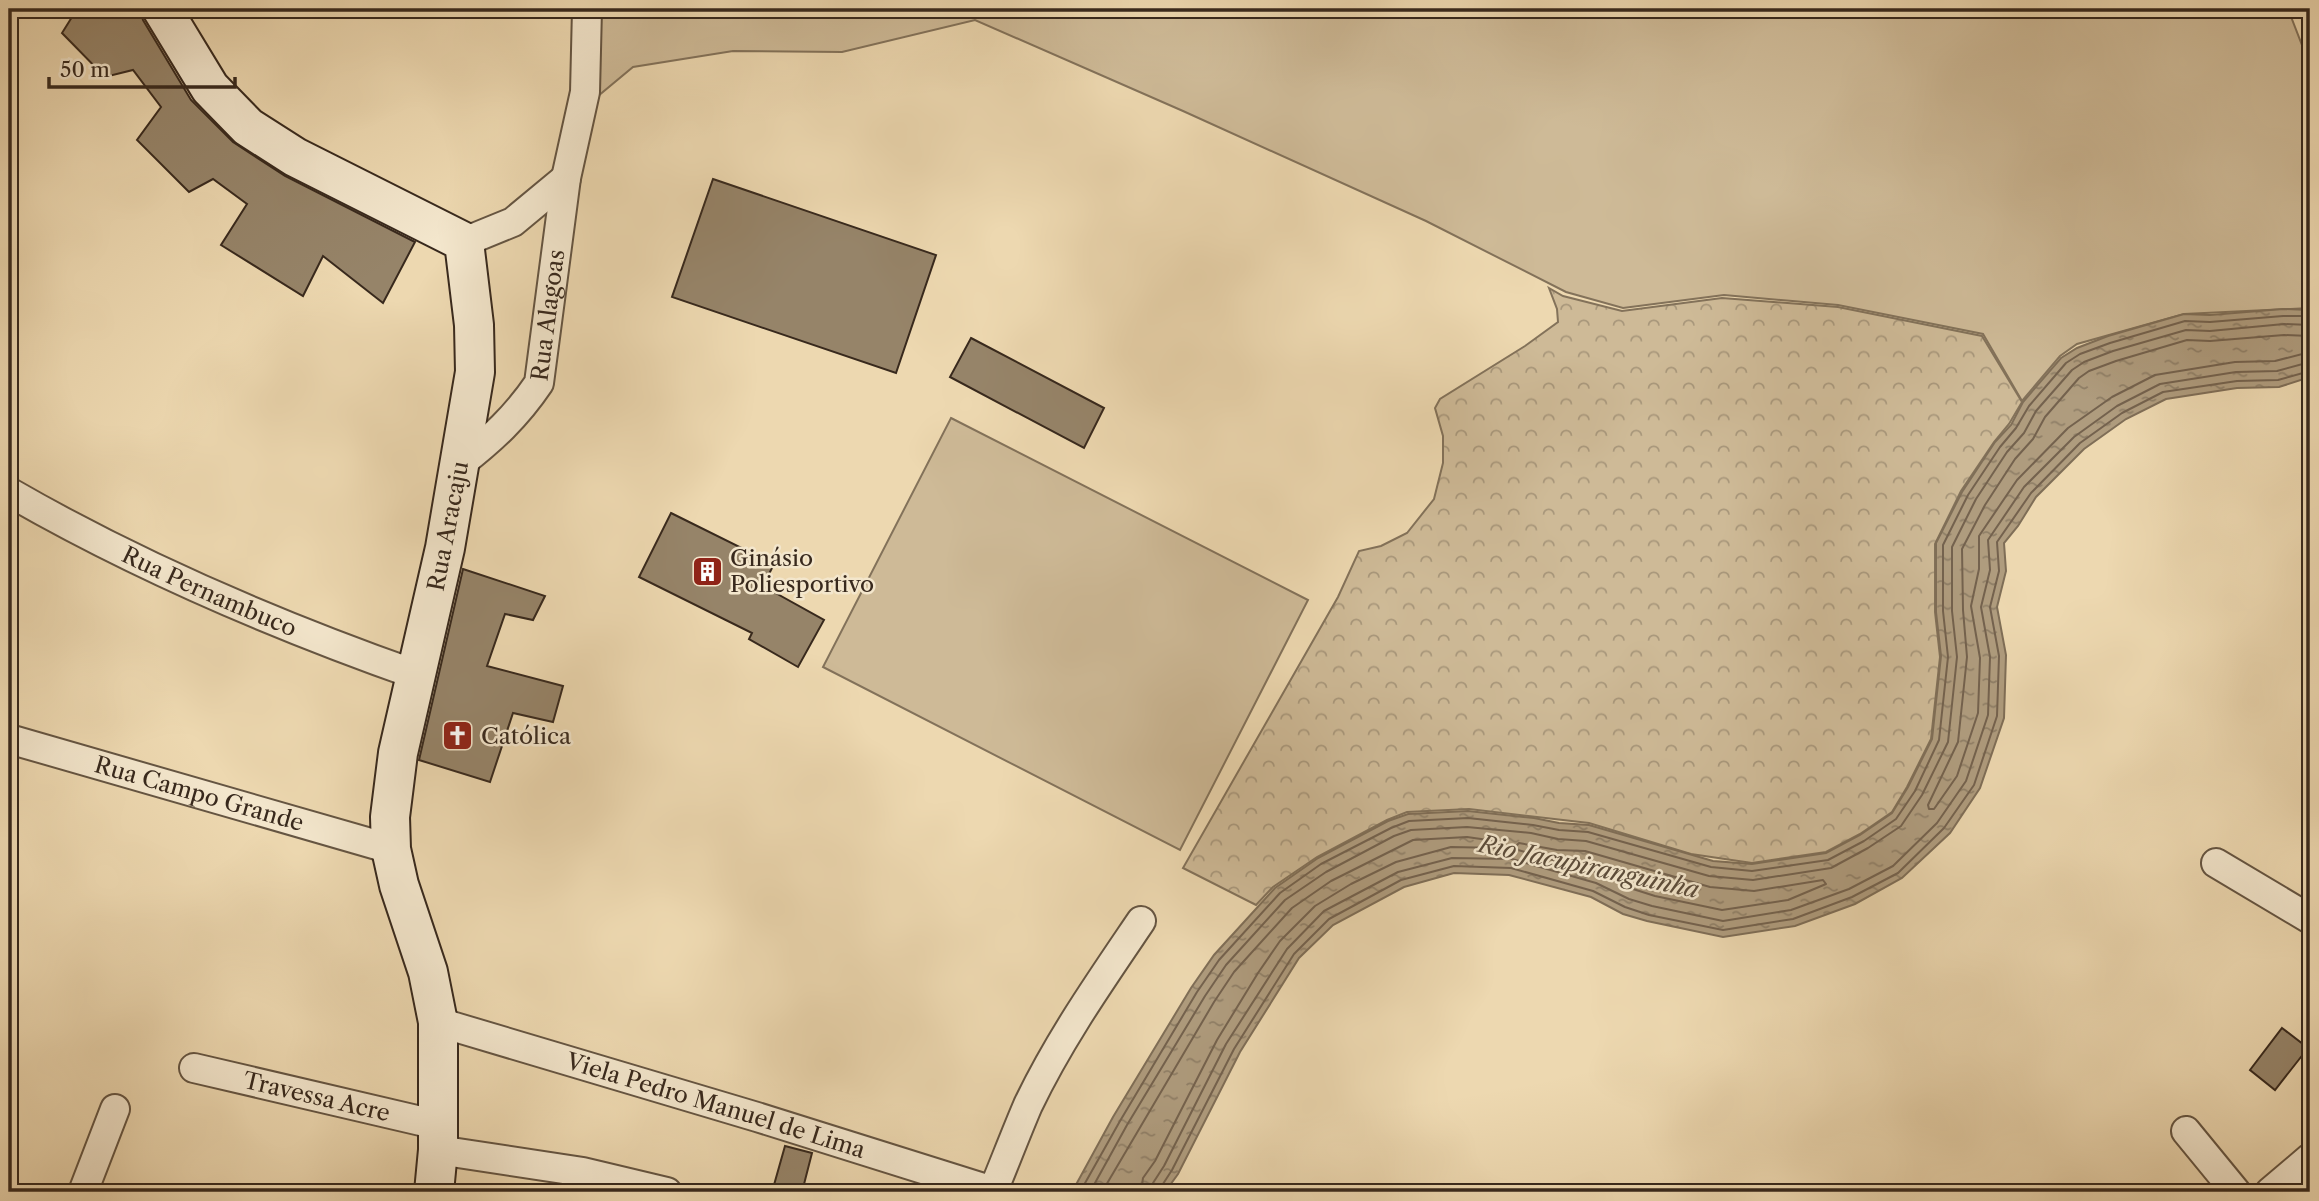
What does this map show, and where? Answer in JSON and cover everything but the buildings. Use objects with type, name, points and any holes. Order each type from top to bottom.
[{"type":"street","name":"Rua Alagoas","points":[[460,464],[499,433],[521,409],[539,383],[566,178],[584,92],[587,9]]},
{"type":"street","points":[[172,17],[209,88],[248,127],[295,157],[464,242],[513,222],[566,178]]},
{"type":"street","name":"Rua Aracaju","points":[[434,1192],[438,1137],[438,1022],[428,972],[399,885],[391,849],[390,817],[398,753],[445,548],[475,372],[474,325],[464,242]]},
{"type":"street","name":"Rua Pernambuco","points":[[9,492],[153,569],[262,617],[417,675]]},
{"type":"street","name":"Rua Campo Grande","points":[[9,739],[391,849]]},
{"type":"street","points":[[2216,863],[2310,919]]},
{"type":"street","points":[[993,1191],[1029,1104],[1060,1046],[1093,991],[1142,921]]},
{"type":"street","name":"Viela Pedro Manuel de Lima","points":[[438,1022],[993,1191]]},
{"type":"street","name":"Travessa Acre","points":[[194,1068],[438,1137],[667,1192]]},
{"type":"street","points":[[83,1192],[115,1110]]},
{"type":"street","points":[[2186,1131],[2236,1192]]},
{"type":"street","points":[[2270,1192],[2310,1158]]},
{"type":"green space","points":[[595,9],[2288,9],[2310,60],[2310,308],[2184,314],[2077,344],[2060,356],[2022,401],[1983,334],[1838,305],[1724,295],[1623,308],[1566,292],[1426,221],[975,20],[842,52],[733,51],[633,67],[592,101]]},
{"type":"green space","points":[[1549,288],[1563,296],[1622,311],[1722,298],[1838,307],[1982,336],[2022,402],[1961,491],[1935,544],[1935,612],[1940,657],[1931,739],[1892,812],[1860,834],[1826,852],[1752,863],[1691,854],[1589,823],[1469,809],[1407,812],[1317,857],[1273,887],[1256,905],[1183,868],[1338,597],[1359,551],[1381,546],[1407,533],[1434,499],[1443,463],[1443,436],[1435,408],[1440,399],[1558,322],[1557,309]]},
{"type":"green space","points":[[951,418],[1308,600],[1180,850],[823,667]]},
{"type":"water","name":"Rio Jacupiranguinha","points":[[2283,309],[2310,310],[2310,377],[2279,387],[2237,388],[2166,399],[2126,419],[2084,449],[2036,497],[2004,543],[2006,571],[1997,607],[2006,655],[2004,718],[1980,788],[1950,833],[1902,878],[1855,904],[1795,926],[1723,937],[1647,921],[1623,914],[1591,897],[1509,875],[1454,873],[1404,887],[1333,925],[1299,958],[1240,1052],[1178,1174],[1165,1192],[1072,1192],[1113,1117],[1214,955],[1275,888],[1318,858],[1388,821],[1408,814],[1468,811],[1534,818],[1589,825],[1713,861],[1752,864],[1826,853],[1860,835],[1892,813],[1932,739],[1941,656],[1936,612],[1936,543],[1962,492],[1995,442],[2011,425],[2023,402],[2061,358],[2077,348],[2108,336],[2184,314],[2210,315]]},
{"type":"place","name":"Ginásio Poliesportivo","points":[[707,571]]},
{"type":"place","name":"Católica","points":[[458,736]]}]
